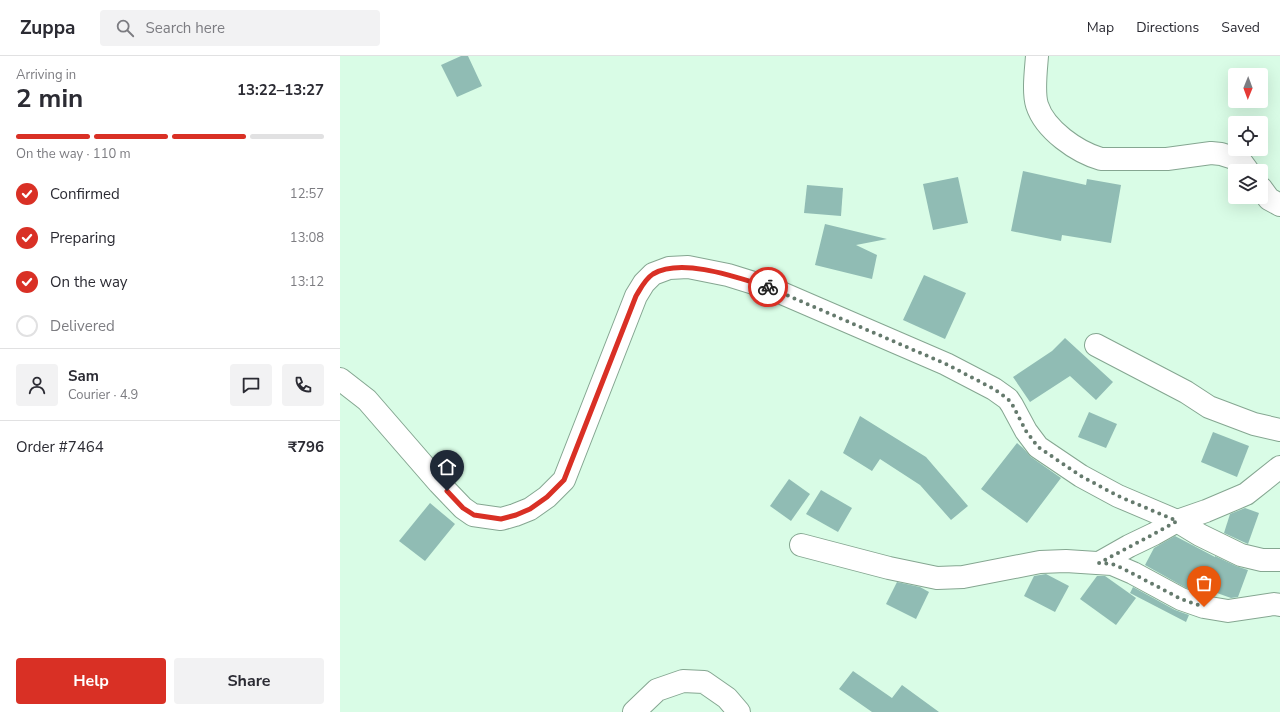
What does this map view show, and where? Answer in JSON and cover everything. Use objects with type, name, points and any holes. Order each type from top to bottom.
[{"type":"street","points":[[1037,56],[1035,79],[1037,104],[1040,113],[1049,126],[1059,135],[1090,156],[1101,159],[1167,159],[1211,153],[1222,154],[1240,160],[1243,164]]},
{"type":"street","points":[[1268,198],[1280,205]]},
{"type":"street","points":[[340,379],[367,400],[438,483],[463,508],[474,515],[487,518],[501,519],[516,515],[530,509],[547,497],[564,480],[636,296],[644,283],[653,274],[669,268],[688,267],[728,275],[770,288],[946,364],[994,389],[1008,399],[1029,435],[1038,447],[1081,476],[1118,496],[1177,521],[1200,535],[1241,554],[1262,560],[1280,560]]},
{"type":"street","points":[[1096,345],[1186,392],[1209,406],[1254,424],[1280,430]]},
{"type":"street","points":[[1099,563],[1177,521],[1206,511],[1246,494],[1280,468]]},
{"type":"street","points":[[801,546],[889,568],[937,578],[963,577],[1040,562],[1066,560],[1112,564],[1181,599],[1204,607],[1228,611],[1274,604],[1280,605]]},
{"type":"street","points":[[634,712],[657,690],[683,681],[704,682],[727,698],[739,712]]},
{"type":"building","points":[[461,56],[468,56],[482,86],[457,97],[441,65]]},
{"type":"building","points":[[1023,171],[1086,185],[1087,179],[1121,185],[1111,243],[1062,235],[1061,241],[1011,231]]},
{"type":"building","points":[[958,177],[968,223],[933,230],[923,184]]},
{"type":"building","points":[[807,185],[843,188],[841,216],[804,213]]},
{"type":"building","points":[[825,224],[887,239],[856,245],[877,255],[872,279],[815,265]]},
{"type":"building","points":[[924,275],[966,293],[945,339],[903,320]]},
{"type":"building","points":[[1065,338],[1113,382],[1096,400],[1070,376],[1030,402],[1013,377],[1052,351]]},
{"type":"building","points":[[1089,412],[1117,424],[1106,448],[1078,437]]},
{"type":"building","points":[[860,416],[926,457],[968,506],[951,520],[920,485],[880,459],[872,471],[843,453]]},
{"type":"building","points":[[1213,432],[1249,446],[1237,477],[1201,462]]},
{"type":"building","points":[[1017,443],[1031,457],[1061,478],[1027,523],[981,489]]},
{"type":"building","points":[[789,479],[810,494],[791,521],[770,506]]},
{"type":"building","points":[[821,490],[852,508],[838,532],[806,514]]},
{"type":"building","points":[[430,503],[455,524],[425,561],[399,541]]},
{"type":"building","points":[[1245,508],[1259,513],[1248,544],[1224,533],[1230,514]]},
{"type":"building","points":[[1175,536],[1215,557],[1248,570],[1238,597],[1231,598],[1203,588],[1200,593],[1186,588],[1145,565],[1154,548]]},
{"type":"building","points":[[1046,574],[1069,586],[1055,612],[1024,596],[1034,576]]},
{"type":"building","points":[[1097,576],[1105,576],[1136,598],[1116,625],[1080,599]]},
{"type":"building","points":[[897,582],[920,587],[929,592],[916,619],[886,604]]},
{"type":"building","points":[[1133,587],[1175,610],[1189,615],[1186,622],[1130,593]]},
{"type":"building","points":[[853,671],[892,698],[902,685],[939,712],[872,712],[839,689]]},
{"type":"way so far","points":[[768,287],[946,364],[994,389],[1008,399],[1012,404],[1026,431],[1038,447],[1081,476],[1118,496],[1177,521],[1099,563],[1112,564],[1122,568],[1181,599],[1204,607]]},
{"type":"route","points":[[447,491],[463,508],[474,515],[501,519],[530,509],[547,497],[564,480],[636,296],[644,283],[653,274],[669,268],[688,267],[728,275],[768,287]]}]
